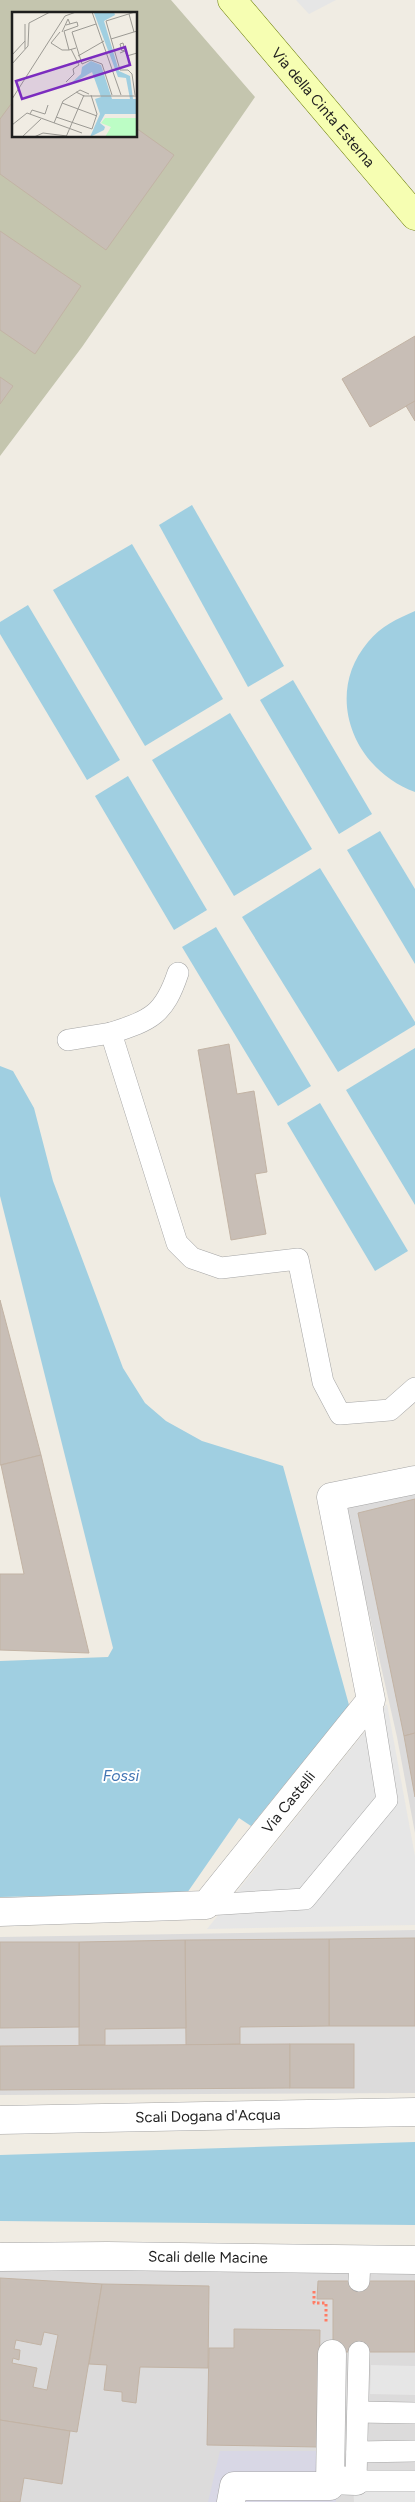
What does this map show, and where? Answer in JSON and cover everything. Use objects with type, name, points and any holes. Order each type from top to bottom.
[{"type":"main road","name":"Via della Cinta Esterna","points":[[232,0],[415,216]]},
{"type":"street","points":[[371,1700],[331,1497],[415,1480]]},
{"type":"street","name":"Via Castelli","points":[[206,1905],[371,1700]]},
{"type":"street","points":[[0,1912],[206,1905]]},
{"type":"street","name":"Scali Dogana d'Acqua","points":[[0,2120],[415,2112]]},
{"type":"street","name":"Scali delle Macine","points":[[0,2257],[107,2256],[315,2259],[360,2270],[415,2260]]},
{"type":"street","points":[[231,2502],[234,2486],[330,2486],[343,2480],[332,2354]]},
{"type":"lane","points":[[68,1040],[111,1033],[146,1022],[170,998],[178,973]]},
{"type":"lane","points":[[111,1033],[177,1243],[192,1258],[221,1268],[298,1259],[323,1382],[340,1414],[390,1410],[415,1388]]},
{"type":"lane","points":[[206,1905],[305,1899],[387,1800],[371,1700]]},
{"type":"lane","points":[[359,2352],[357,2452],[343,2480],[415,2481]]},
{"type":"lane","points":[[358,2412],[415,2413]]},
{"type":"lane","points":[[357,2452],[415,2451]]},
{"type":"path","points":[[315,2259],[314,2303],[326,2303],[326,2353],[332,2354]]},
{"type":"shaded area","points":[[0,0],[171,0],[255,97],[82,347],[0,456]]},
{"type":"shaded area","points":[[296,0],[336,0],[309,14]]},
{"type":"shaded area","points":[[415,1490],[415,1833],[397,1737],[345,1507]]},
{"type":"shaded area","points":[[387,1704],[415,1856],[415,1925],[207,1929]]},
{"type":"shaded area","points":[[415,1930],[415,2093],[0,2095],[0,1937]]},
{"type":"shaded area","points":[[415,2264],[415,2502],[0,2502],[0,2265]]},
{"type":"shaded area","points":[[371,2365],[415,2366],[415,2395],[370,2394]]},
{"type":"shaded area","points":[[220,2451],[320,2451],[335,2480],[336,2502],[208,2502]]},
{"type":"shaded area","points":[[353,2484],[415,2484],[415,2502],[354,2502]]},
{"type":"water","points":[[192,505],[284,666],[248,687],[159,525]]},
{"type":"water","points":[[132,544],[223,699],[145,746],[53,590]]},
{"type":"water","points":[[28,605],[120,760],[87,780],[0,634],[0,622]]},
{"type":"water","points":[[415,611],[415,792],[394,781],[376,767],[361,749],[352,729],[347,707],[348,685],[355,663],[368,642],[384,627]]},
{"type":"water","points":[[293,680],[372,814],[339,834],[260,700]]},
{"type":"water","points":[[230,713],[312,849],[234,896],[152,760]]},
{"type":"water","points":[[128,776],[207,910],[174,930],[95,796]]},
{"type":"water","points":[[380,831],[415,889],[415,964],[347,850]]},
{"type":"water","points":[[320,868],[415,1022],[415,1025],[338,1072],[242,917]]},
{"type":"water","points":[[216,927],[311,1086],[278,1106],[182,947]]},
{"type":"water","points":[[415,1048],[415,1205],[346,1090]]},
{"type":"water","name":"Fossi","points":[[0,1066],[13,1071],[34,1108],[53,1181],[123,1368],[145,1403],[166,1421],[202,1441],[283,1466],[349,1705],[251,1826],[239,1818],[187,1893],[0,1897],[0,1661],[108,1657],[113,1648],[0,1196]]},
{"type":"water","points":[[320,1103],[408,1251],[375,1271],[287,1123]]},
{"type":"water","points":[[415,2142],[415,2225],[0,2221],[0,2155]]},
{"type":"building","points":[[12,103],[12,138],[138,138],[138,129],[174,155],[106,250],[0,174],[0,119]]},
{"type":"building","points":[[0,231],[81,286],[35,354],[0,330]]},
{"type":"building","points":[[415,336],[415,401],[370,427],[342,379]]},
{"type":"building","points":[[0,377],[13,386],[0,404]]},
{"type":"building","points":[[415,401],[415,421],[406,406]]},
{"type":"building","points":[[229,1044],[237,1094],[254,1091],[267,1172],[255,1174],[266,1234],[231,1240],[198,1050]]},
{"type":"building","points":[[0,1300],[41,1455],[0,1465]]},
{"type":"building","points":[[41,1455],[89,1653],[0,1650],[0,1574],[24,1574],[1,1465]]},
{"type":"building","points":[[415,1499],[415,1733],[404,1736],[358,1513]]},
{"type":"building","points":[[415,1733],[415,1797],[404,1736]]},
{"type":"building","points":[[415,1938],[415,2026],[329,2026],[329,1939]]},
{"type":"building","points":[[329,1939],[329,2026],[240,2027],[240,2044],[186,2045],[185,1940]]},
{"type":"building","points":[[185,1940],[186,2028],[105,2029],[105,2045],[79,2045],[79,1942]]},
{"type":"building","points":[[0,1942],[79,1942],[79,2027],[0,2028]]},
{"type":"building","points":[[290,2044],[290,2088],[0,2090],[0,2046]]},
{"type":"building","points":[[290,2044],[354,2044],[354,2088],[290,2088]]},
{"type":"building","points":[[0,2278],[102,2284],[77,2432],[0,2420]],"holes":[[[44,2332],[58,2335],[47,2390],[33,2387],[37,2368],[12,2363],[13,2358],[19,2360],[20,2350],[14,2349],[16,2340],[41,2345]]]},
{"type":"building","points":[[318,2281],[415,2281],[415,2352],[333,2352],[333,2299],[317,2299]]},
{"type":"building","points":[[102,2284],[209,2286],[208,2368],[140,2367],[136,2403],[122,2401],[122,2392],[104,2390],[107,2365],[89,2364]]},
{"type":"building","points":[[234,2329],[320,2330],[318,2447],[207,2445],[209,2348],[234,2348]]},
{"type":"building","points":[[0,2420],[70,2431],[62,2484],[24,2478],[20,2502],[0,2502]]}]
